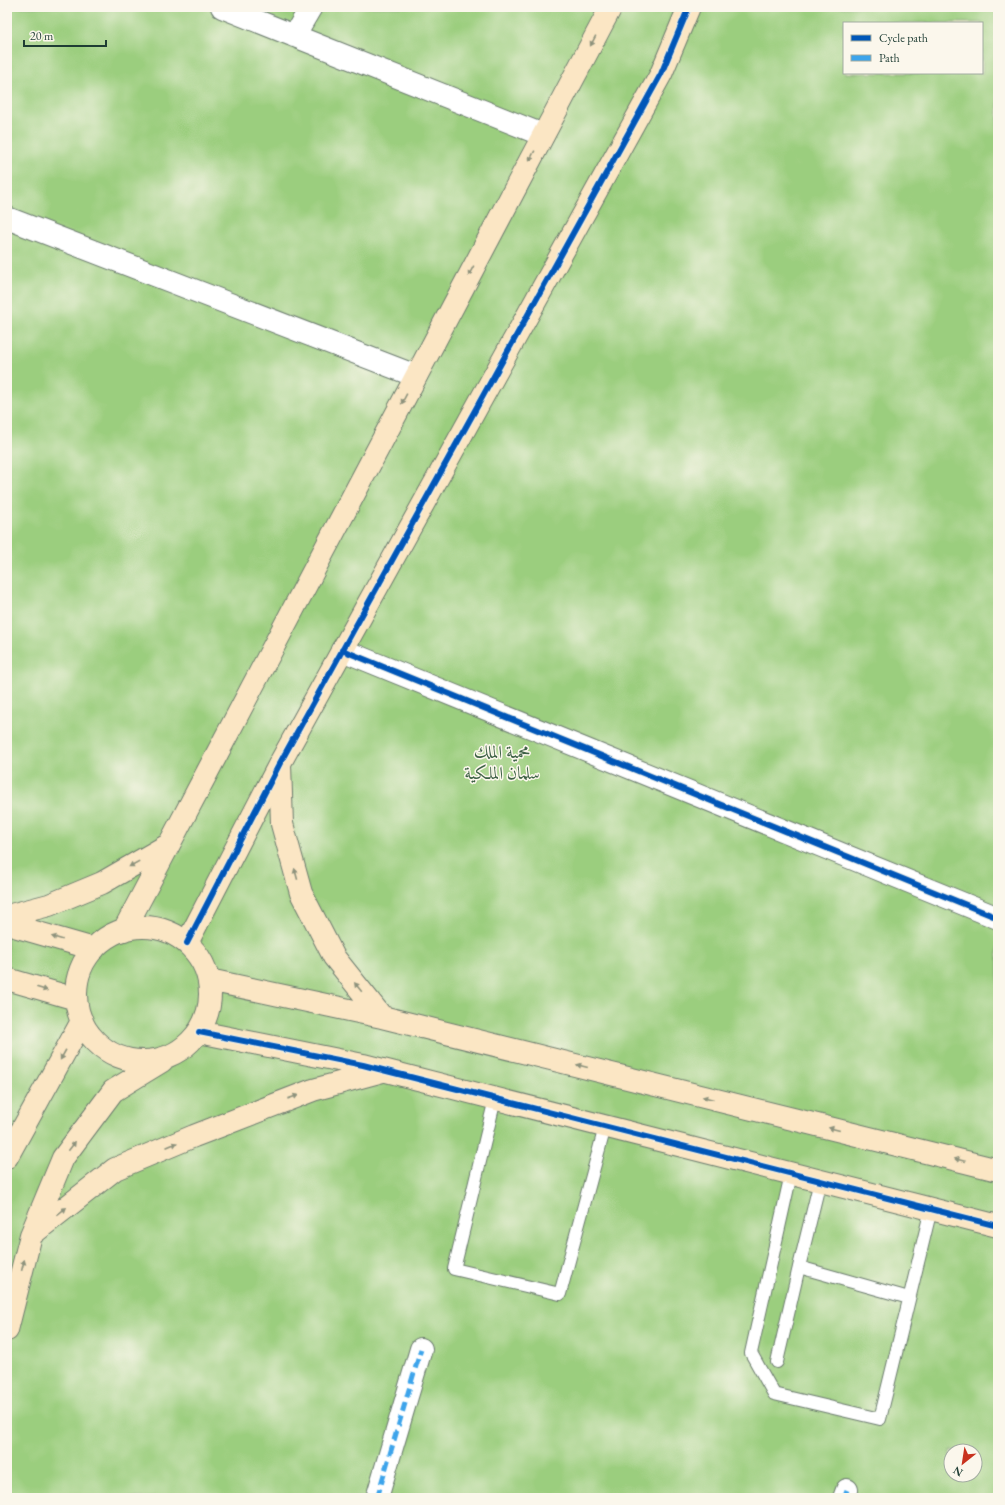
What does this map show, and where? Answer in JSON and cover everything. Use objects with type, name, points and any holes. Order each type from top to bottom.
[{"type":"street","points":[[222,7],[543,135]]},
{"type":"street","points":[[294,36],[311,7]]},
{"type":"street","points":[[124,930],[611,7]]},
{"type":"street","points":[[187,944],[280,763],[661,74],[689,7]]},
{"type":"street","points":[[7,218],[416,376]]},
{"type":"street","points":[[342,650],[998,918]]},
{"type":"street","points":[[280,763],[282,824],[301,893],[334,957],[382,1017]]},
{"type":"street","points":[[7,916],[49,905],[102,883],[168,845]]},
{"type":"street","points":[[7,924],[94,949]]},
{"type":"street","points":[[146,927],[168,932],[187,944],[201,960],[209,980],[210,998],[207,1016],[199,1032],[191,1042],[181,1051],[169,1056],[148,1061],[128,1060],[109,1052],[93,1039],[82,1021],[76,999],[77,981],[81,969],[94,949],[108,937],[124,930],[146,927]]},
{"type":"street","points":[[7,978],[76,999]]},
{"type":"street","points":[[209,980],[382,1017],[998,1170]]},
{"type":"street","points":[[7,1157],[82,1021]]},
{"type":"street","points":[[199,1032],[363,1065],[998,1226]]},
{"type":"street","points":[[7,1330],[31,1235],[63,1158],[114,1091],[169,1056]]},
{"type":"street","points":[[31,1235],[115,1169],[194,1136],[313,1090],[385,1071]]},
{"type":"street","points":[[377,1498],[421,1349]]},
{"type":"lane","points":[[495,1099],[454,1269],[560,1294],[605,1127]]},
{"type":"lane","points":[[791,1174],[751,1353],[774,1394],[880,1419],[931,1209]]},
{"type":"lane","points":[[777,1362],[820,1181]]},
{"type":"lane","points":[[799,1267],[909,1298]]},
{"type":"green space","name":"محمية الملك سلمان الملكية","points":[[7,7],[998,7],[998,1498],[7,1498]]},
{"type":"marked path","points":[[377,1498],[421,1349]]},
{"type":"marked path","points":[[844,1498],[847,1490]]},
{"type":"cycle path","points":[[187,943],[280,763],[661,74],[689,7]]},
{"type":"cycle path","points":[[342,650],[998,918]]},
{"type":"cycle path","points":[[199,1032],[363,1065],[998,1226]]}]
